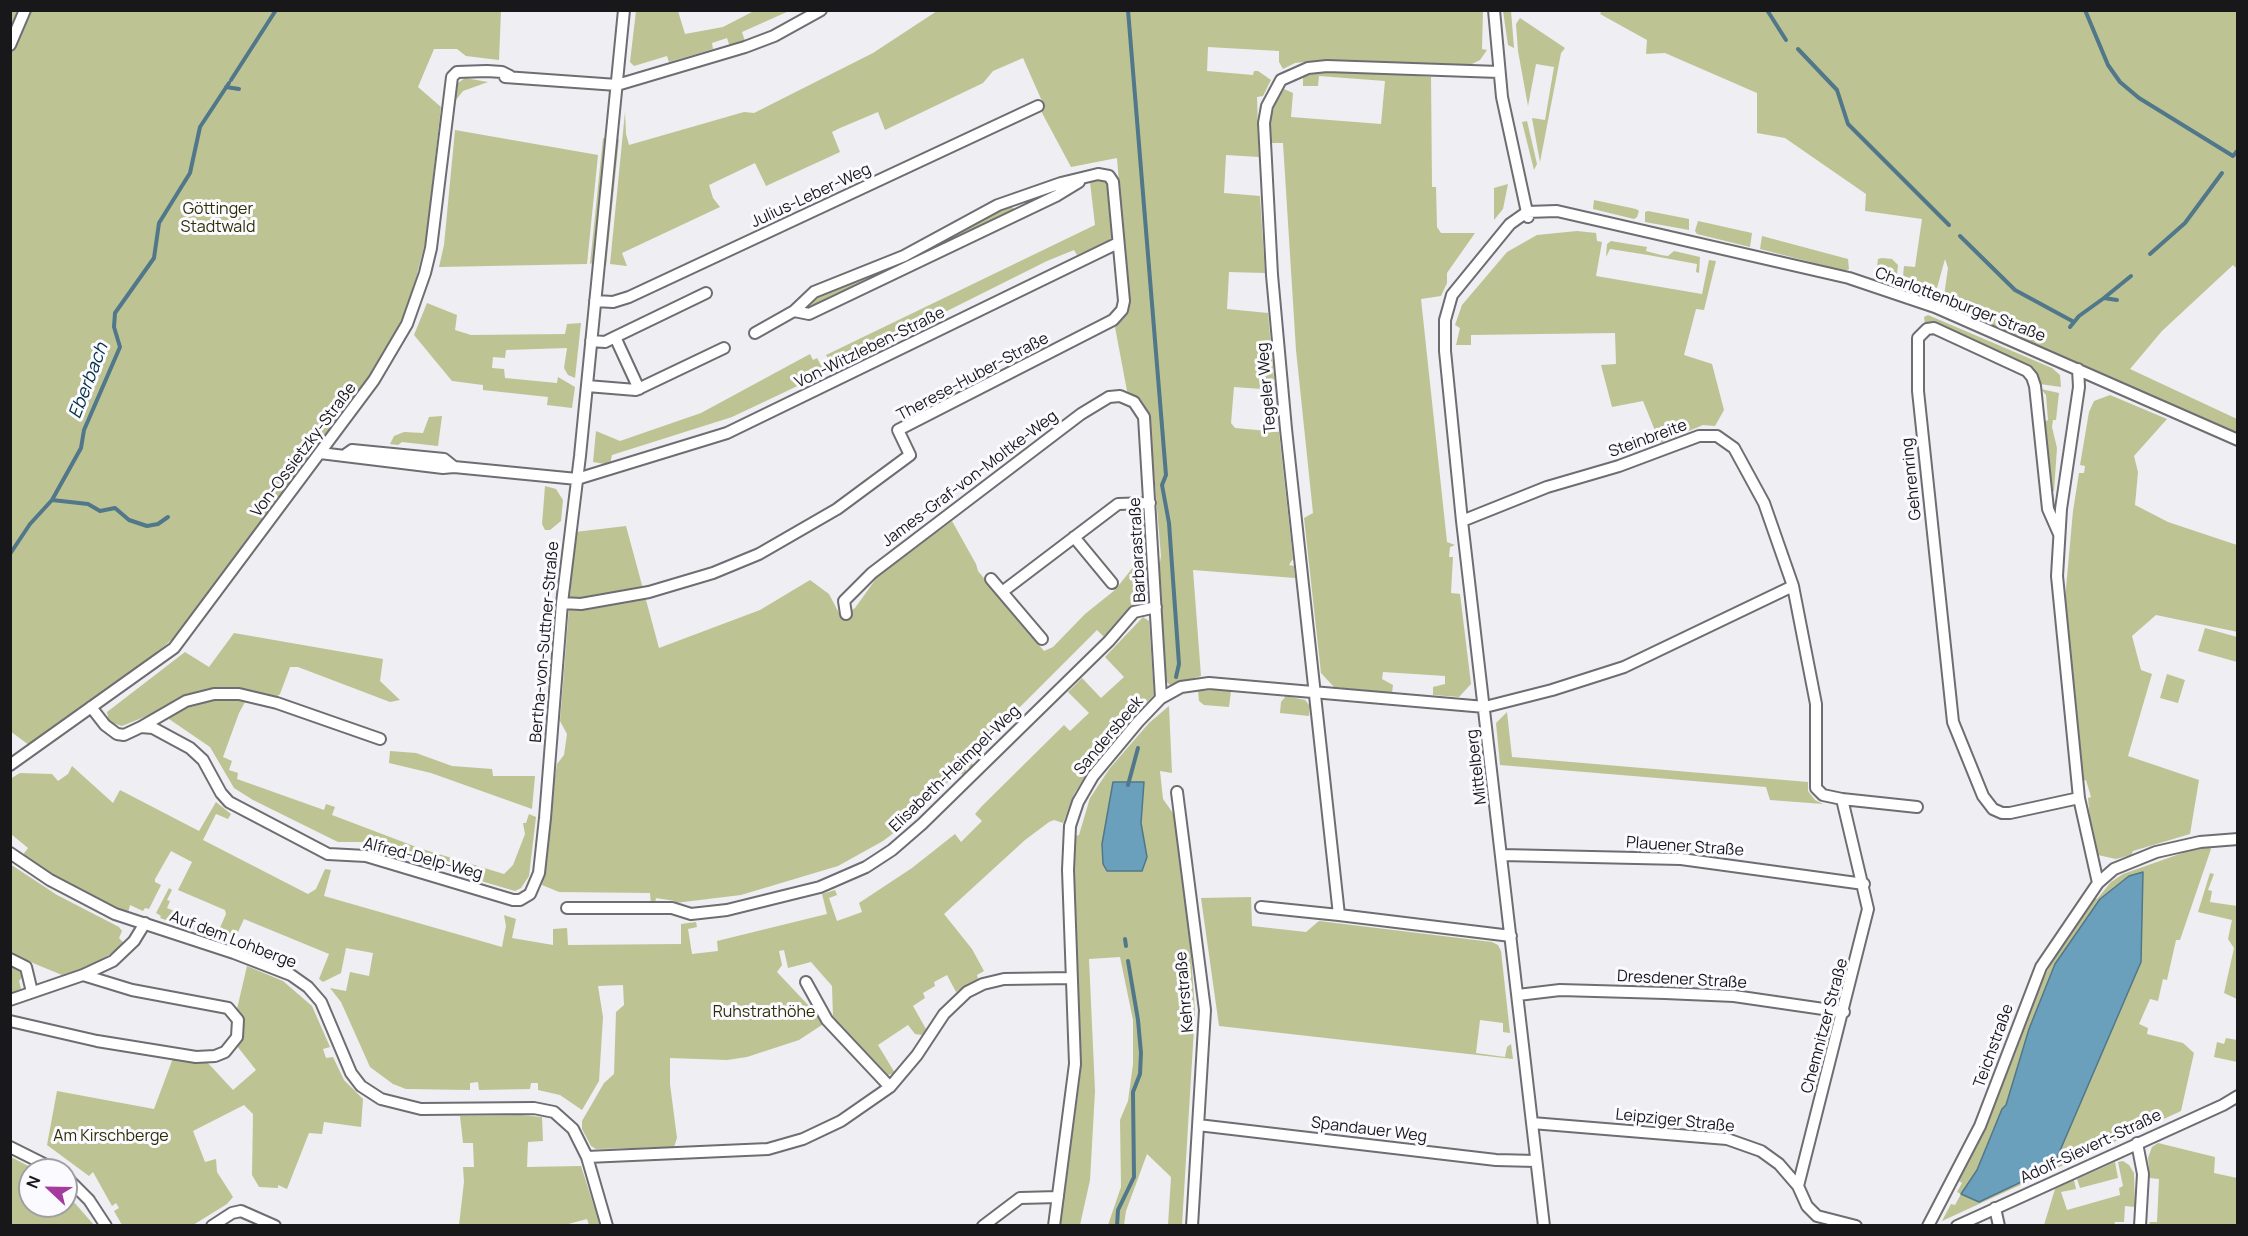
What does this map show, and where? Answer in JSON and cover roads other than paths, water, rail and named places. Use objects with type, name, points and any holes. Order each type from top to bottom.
[{"type":"street","points":[[10,45],[25,10]]},
{"type":"street","points":[[624,10],[617,85],[745,47],[774,36],[821,10]]},
{"type":"street","points":[[1494,10],[1502,97],[1531,214]]},
{"type":"street","name":"Tegeler Weg","points":[[1339,915],[1317,693],[1300,562],[1272,275],[1264,123],[1267,106],[1281,80],[1308,68],[1327,66],[1499,72]]},
{"type":"street","name":"Von-Ossietzky-Straße","points":[[10,765],[157,662],[185,636],[382,368],[396,346],[417,298],[431,249],[449,84],[456,72],[502,72],[510,76],[617,85]]},
{"type":"street","name":"Bertha-von-Suttner-Straße","points":[[526,898],[534,888],[539,873],[562,603],[587,386],[617,85]]},
{"type":"street","name":"Julius-Leber-Weg","points":[[595,302],[613,302],[629,297],[1038,106]]},
{"type":"street","points":[[794,311],[809,314],[906,261],[999,205],[1090,176],[1105,174],[1113,182],[1119,243]]},
{"type":"street","points":[[755,333],[794,311],[814,291],[906,261],[1056,196],[1090,176]]},
{"type":"street","name":"Charlottenburger Straße","points":[[1531,214],[1589,220],[1849,278],[1935,307],[2238,440]]},
{"type":"street","name":"Mittelberg","points":[[1531,214],[1510,224],[1457,288],[1449,305],[1444,331],[1462,521],[1544,1226]]},
{"type":"street","name":"Therese-Huber-Straße","points":[[562,603],[581,604],[616,599],[713,573],[799,533],[910,455],[898,430],[1113,321],[1122,310],[1124,297],[1119,243]]},
{"type":"street","name":"Von-Witzleben-Straße","points":[[577,479],[727,433],[1119,243]]},
{"type":"street","points":[[591,341],[605,342],[706,293]]},
{"type":"street","name":"Gehrenring","points":[[2059,534],[2048,509],[2035,386],[2031,377],[2027,371],[1934,328],[1927,329],[1918,338],[1918,391],[1953,722],[1983,796],[1993,809],[2010,813],[2079,798]]},
{"type":"street","points":[[615,337],[639,389]]},
{"type":"street","points":[[587,386],[639,389],[724,348]]},
{"type":"street","name":"Gehrenring","points":[[2078,369],[2079,387],[2068,442],[2059,534],[2061,629],[2079,798],[2098,883]]},
{"type":"street","name":"James-Graf-von-Moltke-Weg","points":[[846,614],[844,601],[872,573],[1081,414],[1115,395],[1134,402]]},
{"type":"street","name":"Barbarastraße","points":[[1134,402],[1143,417],[1161,698]]},
{"type":"street","name":"Steinbreite","points":[[1462,521],[1547,486],[1619,466],[1699,436],[1717,436],[1734,447],[1764,503],[1793,586],[1816,704],[1816,788],[1823,795],[1842,799]]},
{"type":"street","points":[[320,453],[345,455],[352,450],[444,459],[454,467],[577,479]]},
{"type":"street","points":[[1002,592],[1118,504],[1150,503]]},
{"type":"street","points":[[1074,537],[1112,584]]},
{"type":"street","points":[[991,579],[1042,639]]},
{"type":"street","points":[[1485,707],[1552,690],[1624,667],[1793,586]]},
{"type":"street","name":"Elisabeth-Heimpel-Weg","points":[[567,908],[672,908],[691,914],[727,910],[820,887],[866,867],[892,850],[922,824],[1109,641],[1134,612],[1156,607]]},
{"type":"street","name":"Sandersbeek","points":[[1053,1226],[1074,1076],[1069,836],[1073,814],[1083,792],[1103,762],[1161,698],[1181,687],[1209,683],[1485,707]]},
{"type":"street","name":"Alfred-Delp-Weg","points":[[91,707],[105,725],[117,734],[124,735],[186,701],[214,694],[239,694],[277,703],[380,739]]},
{"type":"street","name":"Alfred-Delp-Weg","points":[[141,727],[157,729],[196,753],[220,793],[234,806],[328,854],[363,856],[513,900],[526,898]]},
{"type":"street","name":"Kehrstraße","points":[[1178,792],[1205,1010],[1192,1226]]},
{"type":"street","points":[[1842,799],[1917,807]]},
{"type":"street","name":"Chemnitzer Straße","points":[[1798,1186],[1866,926],[1868,909],[1864,884],[1842,799]]},
{"type":"street","points":[[2098,883],[2114,869],[2156,852],[2200,842],[2238,838]]},
{"type":"street","name":"Auf dem Lohberge","points":[[10,853],[74,894],[115,914],[291,975],[308,987],[321,1002],[351,1073],[361,1086],[381,1099],[421,1109],[543,1109],[564,1118],[573,1129],[587,1157],[607,1226]]},
{"type":"street","name":"Plauener Straße","points":[[1502,855],[1681,859],[1864,884]]},
{"type":"street","name":"Teichstraße","points":[[1929,1226],[1980,1126],[2041,967],[2098,883]]},
{"type":"street","points":[[1261,907],[1511,936]]},
{"type":"street","points":[[10,1000],[83,975],[113,961],[125,951],[145,923]]},
{"type":"street","points":[[10,959],[26,967],[32,992]]},
{"type":"street","points":[[10,1020],[97,1041],[196,1056],[216,1056],[225,1052],[237,1037],[238,1020],[228,1008],[132,990],[83,975]]},
{"type":"street","points":[[587,1157],[768,1149],[803,1139],[841,1121],[890,1087],[917,1055],[944,1014],[967,992],[983,984],[1004,979],[1072,978]]},
{"type":"street","points":[[806,982],[827,1020],[890,1087]]},
{"type":"street","name":"Dresdener Straße","points":[[1518,995],[1560,990],[1665,993],[1745,998],[1844,1012]]},
{"type":"street","name":"Adolf-Sievert-Straße","points":[[1957,1226],[2223,1105],[2238,1096]]},
{"type":"street","name":"Leipziger Straße","points":[[1532,1123],[1727,1139],[1742,1143],[1779,1164],[1798,1186]]},
{"type":"street","name":"Spandauer Weg","points":[[1198,1125],[1496,1160],[1536,1161]]},
{"type":"street","points":[[2137,1143],[2143,1174],[2140,1226]]},
{"type":"street","points":[[10,1146],[34,1158]]},
{"type":"street","points":[[1798,1186],[1807,1206],[1817,1216],[1856,1226]]},
{"type":"street","points":[[78,1189],[89,1200],[106,1226]]},
{"type":"street","points":[[983,1226],[1020,1198],[1058,1197]]},
{"type":"street","points":[[1995,1208],[1999,1226]]},
{"type":"street","points":[[212,1226],[232,1213],[241,1211],[275,1226]]},
{"type":"water","points":[[1113,782],[1144,782],[1141,823],[1147,857],[1142,871],[1107,871],[1103,864],[1102,844]]},
{"type":"water","points":[[2143,872],[2141,962],[2053,1167],[1979,1202],[1961,1194],[1977,1170],[2002,1109],[2006,1105],[2029,1029],[2055,964],[2100,899],[2129,876]]},
{"type":"waterway","name":"Eberbach","points":[[231,80],[276,10]]},
{"type":"waterway","points":[[1128,10],[1166,475],[1162,485],[1169,523],[1179,664],[1176,677]]},
{"type":"waterway","points":[[1767,10],[1786,40]]},
{"type":"waterway","points":[[2085,10],[2108,65],[2120,82],[2139,98],[2233,156],[2238,150]]},
{"type":"waterway","points":[[1798,49],[1837,90],[1848,124],[1949,225]]},
{"type":"waterway","name":"Eberbach","points":[[10,554],[30,524],[52,500],[81,448],[84,430],[120,347],[114,327],[115,313],[154,258],[159,223],[190,173],[200,127],[229,83]]},
{"type":"waterway","points":[[226,87],[239,89]]},
{"type":"waterway","points":[[2150,254],[2185,223],[2222,173]]},
{"type":"waterway","points":[[1960,236],[2015,290],[2074,322]]},
{"type":"waterway","points":[[2104,298],[2131,276]]},
{"type":"waterway","points":[[2070,327],[2079,316],[2104,298],[2117,300]]},
{"type":"waterway","points":[[52,500],[88,504],[100,511],[115,508],[129,520],[147,526],[158,524],[168,517]]},
{"type":"waterway","points":[[1128,785],[1138,748]]},
{"type":"waterway","points":[[1125,939],[1126,946]]},
{"type":"waterway","points":[[1117,1226],[1118,1210],[1134,1177],[1133,1092],[1140,1074],[1141,1053],[1128,961]]},
{"type":"park label","name":"Göttinger Stadtwald","points":[[218,219]]},
{"type":"park label","name":"Ruhstrathöhe","points":[[764,1013]]},
{"type":"park label","name":"Am Kirschberge","points":[[111,1137]]}]
